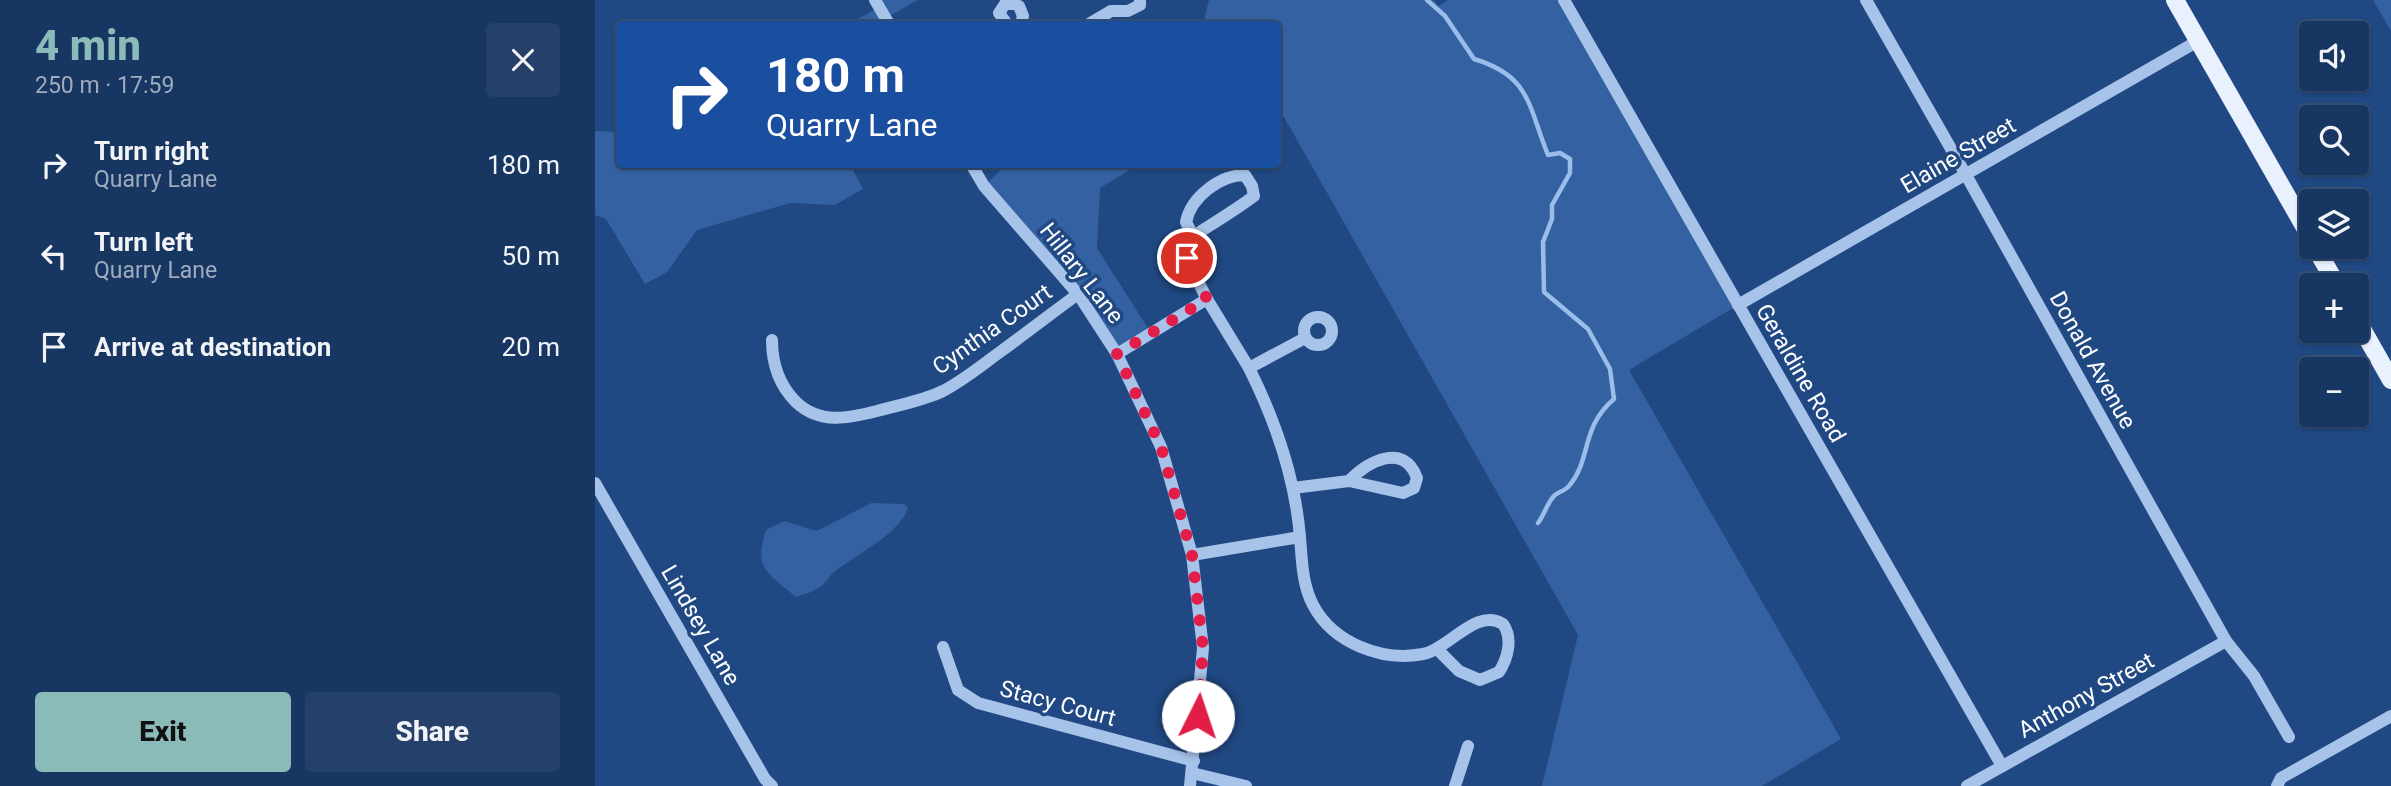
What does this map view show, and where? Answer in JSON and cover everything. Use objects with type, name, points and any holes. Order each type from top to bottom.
[{"type":"main road","points":[[2175,0],[2299,217]]},
{"type":"main road","points":[[2369,341],[2391,380]]},
{"type":"street","points":[[875,0],[887,21]]},
{"type":"street","points":[[1092,21],[1108,5],[1128,12],[1140,5],[1140,0]]},
{"type":"street","name":"Geraldine Road","points":[[1564,0],[2003,766]]},
{"type":"street","name":"Donald Avenue","points":[[1866,0],[2226,641],[2254,676],[2289,737]]},
{"type":"street","points":[[1005,21],[999,13],[1005,4],[1014,4],[1019,6],[1023,16],[1022,21]]},
{"type":"street","name":"Elaine Street","points":[[1738,305],[2198,41]]},
{"type":"street","name":"Hillary Lane","points":[[973,168],[984,186],[1078,294],[1117,354],[1161,447],[1192,555],[1203,648],[1192,773]]},
{"type":"street","points":[[1193,236],[1187,222],[1196,201],[1205,192],[1230,177],[1245,175],[1252,186],[1254,196],[1193,236],[1185,241],[1187,258],[1207,299],[1249,368],[1279,435],[1293,488],[1304,582],[1313,606],[1342,636],[1374,653],[1424,654],[1489,619],[1503,624],[1509,637],[1506,658],[1499,672],[1480,680],[1459,671],[1437,649]]},
{"type":"street","name":"Cynthia Court","points":[[772,340],[776,371],[791,397],[814,414],[841,419],[924,399],[948,388],[1078,294]]},
{"type":"street","points":[[1117,354],[1207,299]]},
{"type":"street","points":[[1249,368],[1305,338]]},
{"type":"street","points":[[1293,488],[1349,481],[1403,493],[1414,488],[1417,478],[1411,464],[1405,459],[1388,459],[1364,468],[1349,481]]},
{"type":"street","name":"Lindsey Lane","points":[[595,483],[765,779],[772,786]]},
{"type":"street","points":[[1192,555],[1300,537]]},
{"type":"street","name":"Anthony Street","points":[[1967,786],[2226,641]]},
{"type":"street","name":"Stacy Court","points":[[943,647],[958,690],[978,703],[1192,773],[1246,786]]},
{"type":"street","points":[[2277,786],[2281,778],[2391,716]]},
{"type":"street","points":[[1455,786],[1468,746]]},
{"type":"shaded area","points":[[875,0],[918,0],[886,18],[888,21],[854,21],[879,7]]},
{"type":"shaded area","points":[[1209,0],[1434,0],[1438,6],[1448,0],[1564,0],[1738,305],[1629,370],[1841,739],[1762,786],[1542,786],[1578,635],[1281,116],[1281,21],[1204,21]]},
{"type":"shaded area","points":[[2373,0],[2391,0],[2391,31]]},
{"type":"shaded area","points":[[595,131],[616,132],[616,168],[852,168],[863,189],[835,205],[790,203],[697,230],[667,272],[645,284],[606,219],[595,215]]},
{"type":"shaded area","points":[[1003,168],[1133,168],[1100,188],[1097,248],[1151,333],[1117,354],[1078,294],[984,186]]},
{"type":"shaded area","points":[[871,503],[904,504],[908,507],[897,526],[833,573],[819,588],[796,597],[766,569],[761,554],[766,530],[784,521],[817,531]]},
{"type":"waterway","points":[[1427,0],[1445,16],[1474,59],[1507,74],[1517,84],[1531,108],[1548,155],[1560,153],[1570,159],[1570,173],[1552,205],[1552,219],[1543,242],[1544,292],[1588,329],[1610,369],[1614,399],[1596,421],[1576,476],[1568,487],[1555,495],[1538,523]]},
{"type":"route","points":[[1187,258],[1207,299],[1117,354],[1161,447],[1192,555],[1203,648],[1198,716]]}]
